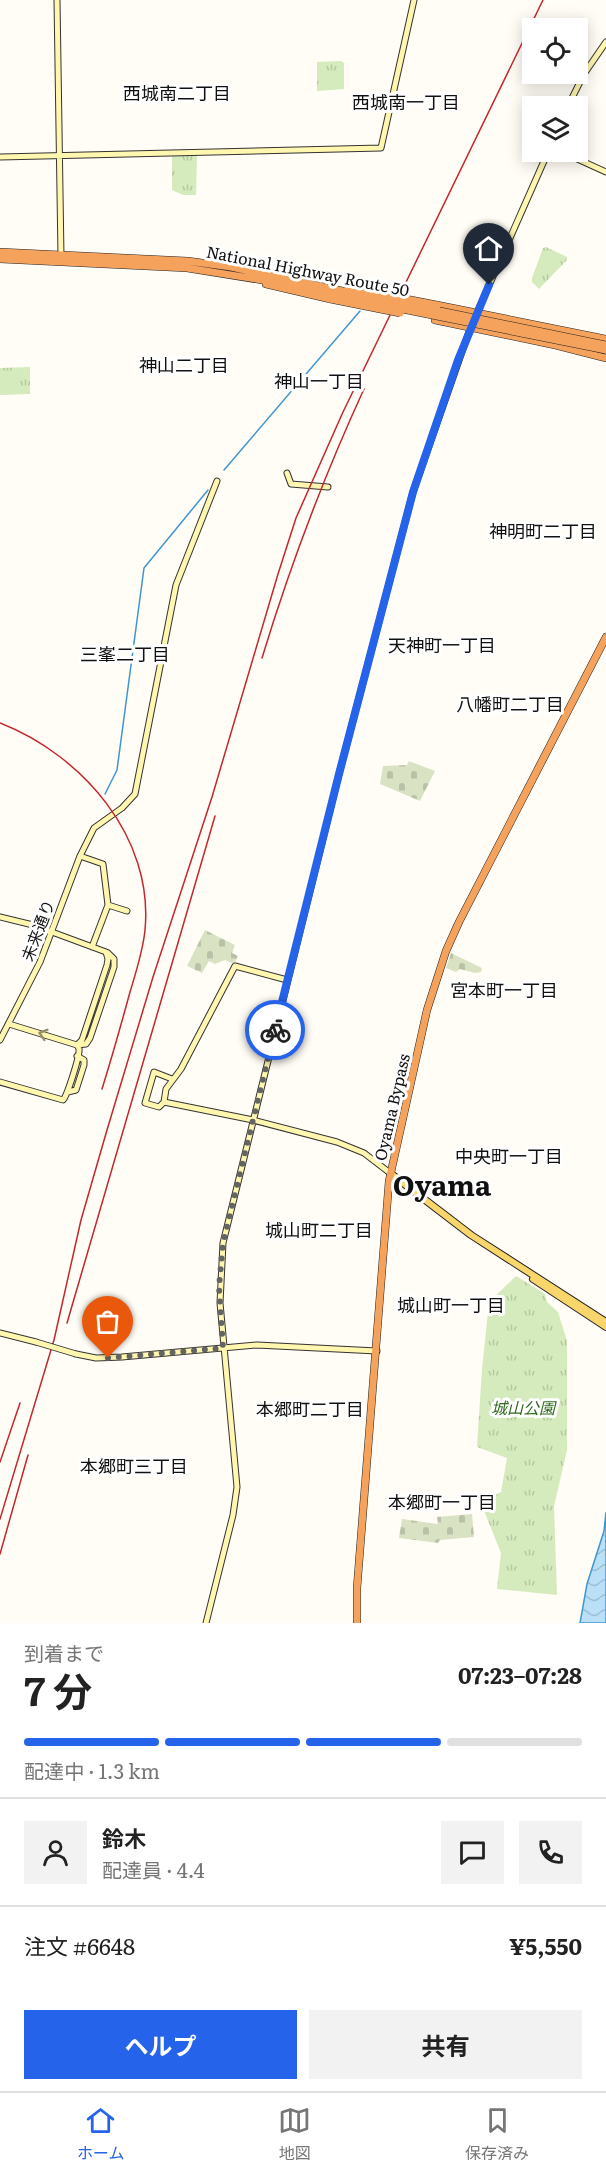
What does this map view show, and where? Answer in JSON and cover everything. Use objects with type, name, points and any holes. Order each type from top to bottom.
[{"type":"highway","name":"National Highway Route 50","points":[[0,252],[175,266],[232,274],[606,345]]},
{"type":"highway","name":"National Highway Route 50","points":[[0,259],[188,261],[292,280],[333,292],[606,350]]},
{"type":"highway","points":[[333,292],[437,305],[606,339]]},
{"type":"highway","points":[[333,292],[435,320],[606,358]]},
{"type":"highway","name":"Oyama Bypass","points":[[357,1623],[357,1588],[390,1173],[425,1020],[446,951],[467,906],[606,637]]},
{"type":"main road","points":[[390,1173],[447,1218],[606,1328]]},
{"type":"main road","points":[[546,1286],[606,1322]]},
{"type":"street","points":[[57,0],[61,258]]},
{"type":"street","points":[[0,158],[381,148],[414,0]]},
{"type":"street","points":[[573,96],[584,74],[606,42]]},
{"type":"street","points":[[206,1623],[230,1526],[237,1487],[219,1287],[223,1243],[339,774],[413,492],[470,327],[544,162]]},
{"type":"street","points":[[584,162],[606,172]]},
{"type":"street","points":[[287,473],[291,484],[328,487]]},
{"type":"street","name":"未来通り","points":[[0,1040],[40,962],[80,856],[94,828],[122,808],[135,794],[176,585],[217,481]]},
{"type":"street","points":[[80,856],[103,864],[108,905],[92,947]]},
{"type":"street","points":[[108,905],[127,911]]},
{"type":"street","points":[[0,917],[20,921],[106,952],[107,965],[82,1040],[76,1045]]},
{"type":"street","points":[[172,1079],[154,1072],[145,1103],[159,1107],[172,1079],[181,1069],[235,966],[287,980]]},
{"type":"street","points":[[0,1082],[61,1100],[66,1098],[79,1049],[76,1045],[9,1024]]},
{"type":"street","points":[[68,1092],[76,1090],[84,1065],[84,1060],[77,1056]]},
{"type":"street","points":[[164,1099],[347,1145],[371,1157],[390,1173]]},
{"type":"street","points":[[0,1333],[96,1358],[257,1345],[377,1351]]},
{"type":"green space","points":[[341,61],[344,63],[344,89],[317,91],[317,62]]},
{"type":"green space","points":[[172,156],[197,156],[196,195],[183,195],[172,190]]},
{"type":"green space","points":[[546,247],[567,257],[567,260],[539,289],[532,282],[532,278],[543,248]]},
{"type":"green space","points":[[30,367],[30,394],[0,395],[0,368]]},
{"type":"green space","points":[[409,761],[435,771],[420,801],[380,784],[383,766],[407,765]]},
{"type":"green space","points":[[205,930],[235,945],[232,953],[238,956],[234,964],[225,960],[215,964],[209,961],[202,973],[187,966]]},
{"type":"green space","points":[[451,953],[482,968],[481,972],[475,973],[460,969],[456,972],[446,968]]},
{"type":"green space","name":"城山公園","points":[[516,1276],[545,1294],[547,1302],[558,1312],[567,1341],[567,1450],[554,1506],[557,1595],[497,1589],[501,1553],[481,1503],[501,1492],[507,1458],[477,1447],[489,1302]]},
{"type":"green space","points":[[472,1514],[474,1537],[440,1540],[438,1543],[399,1538],[402,1519],[438,1524],[437,1517]]},
{"type":"water","points":[[606,1512],[606,1623],[580,1623],[587,1584],[604,1531]]},
{"type":"waterway","points":[[224,470],[360,311]]},
{"type":"waterway","points":[[105,794],[117,770],[144,568],[208,490]]},
{"type":"railway","points":[[0,1519],[54,1340],[81,1220],[107,1130],[153,977],[212,797],[296,518],[343,412],[543,0]]},
{"type":"railway","points":[[262,658],[308,522],[364,389]]},
{"type":"railway","points":[[0,723],[30,737],[59,756],[84,778],[107,804],[125,832],[138,863],[145,896],[144,938],[102,1089]]},
{"type":"railway","points":[[67,1323],[215,816]]},
{"type":"railway","points":[[0,1462],[20,1403]]},
{"type":"railway","points":[[0,1554],[28,1455]]},
{"type":"way so far","points":[[108,1358],[223,1348],[219,1287],[223,1243],[275,1030]]},
{"type":"district","name":"西城南二丁目","points":[[177,92]]},
{"type":"district","name":"西城南一丁目","points":[[406,101]]},
{"type":"district","name":"神山二丁目","points":[[184,364]]},
{"type":"district","name":"神山一丁目","points":[[319,380]]},
{"type":"district","name":"神明町二丁目","points":[[543,530]]},
{"type":"district","name":"天神町一丁目","points":[[442,644]]},
{"type":"district","name":"三峯二丁目","points":[[125,653]]},
{"type":"district","name":"八幡町二丁目","points":[[510,703]]},
{"type":"district","name":"宮本町一丁目","points":[[504,989]]},
{"type":"district","name":"中央町一丁目","points":[[509,1155]]},
{"type":"district","name":"Oyama","points":[[442,1184]]},
{"type":"district","name":"城山町二丁目","points":[[319,1229]]},
{"type":"district","name":"城山町一丁目","points":[[451,1304]]},
{"type":"district","name":"本郷町二丁目","points":[[310,1408]]},
{"type":"district","name":"本郷町三丁目","points":[[134,1465]]},
{"type":"district","name":"本郷町一丁目","points":[[442,1501]]},
{"type":"route","points":[[275,1030],[413,492],[470,327],[489,285]]}]
